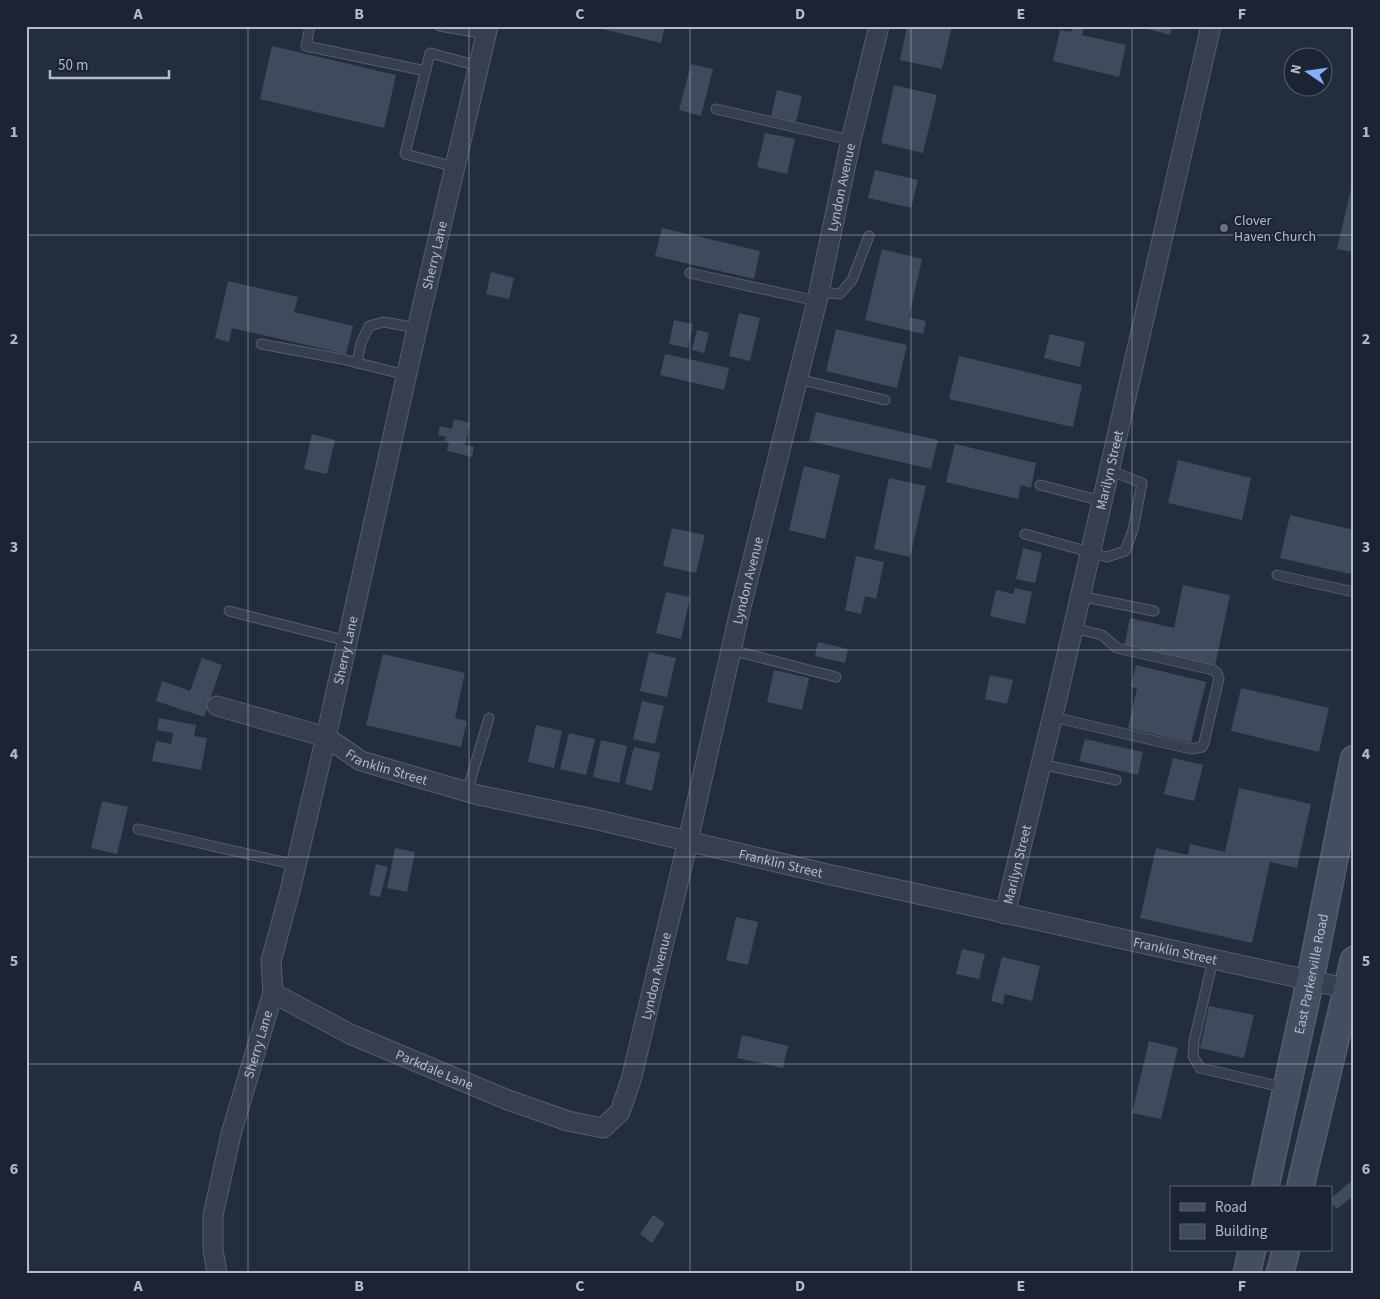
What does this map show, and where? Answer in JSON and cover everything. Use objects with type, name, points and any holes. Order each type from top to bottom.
[{"type":"main road","name":"East Parkerville Road","points":[[1265,1186],[1351,787],[1354,759]]},
{"type":"main road","points":[[1301,1186],[1351,990],[1354,960]]},
{"type":"main road","points":[[1247,1273],[1252,1252]]},
{"type":"main road","points":[[1280,1273],[1285,1252]]},
{"type":"street","name":"Lyndon Avenue","points":[[603,1128],[620,1112],[631,1080],[731,650],[818,296],[851,140],[879,26]]},
{"type":"street","name":"Marilyn Street","points":[[1005,914],[1053,717],[1211,26]]},
{"type":"street","name":"Sherry Lane","points":[[217,1273],[213,1250],[213,1215],[231,1134],[273,993],[272,961],[326,737],[406,375],[487,30]]},
{"type":"street","name":"Franklin Street","points":[[217,706],[326,737],[361,761],[467,792],[1351,990]]},
{"type":"street","name":"Parkdale Lane","points":[[273,993],[350,1034],[508,1100],[568,1121],[603,1128]]},
{"type":"lane","points":[[310,26],[306,46],[426,72]]},
{"type":"lane","points":[[440,26],[487,30]]},
{"type":"lane","points":[[455,166],[405,154],[430,53],[478,66]]},
{"type":"lane","points":[[716,109],[851,140]]},
{"type":"lane","points":[[690,273],[818,296],[840,294],[852,280],[868,236]]},
{"type":"lane","points":[[357,363],[361,343],[369,326],[384,322],[417,328]]},
{"type":"lane","points":[[261,344],[406,375]]},
{"type":"lane","points":[[798,379],[885,400]]},
{"type":"lane","points":[[1025,534],[1107,557],[1125,551],[1133,530],[1142,483],[1109,470]]},
{"type":"lane","points":[[1040,485],[1102,501]]},
{"type":"lane","points":[[1277,575],[1354,592]]},
{"type":"lane","points":[[1080,596],[1154,611]]},
{"type":"lane","points":[[229,611],[347,640]]},
{"type":"lane","points":[[1053,717],[1191,749],[1202,747],[1219,678],[1213,670],[1117,648],[1102,635],[1073,628]]},
{"type":"lane","points":[[731,650],[836,677]]},
{"type":"lane","points":[[467,792],[489,718]]},
{"type":"lane","points":[[1041,764],[1116,780]]},
{"type":"lane","points":[[138,829],[296,865]]},
{"type":"lane","points":[[1213,960],[1194,1041],[1193,1056],[1200,1068],[1287,1088]]},
{"type":"building","points":[[590,26],[665,26],[661,43]]},
{"type":"building","points":[[907,26],[952,26],[942,69],[900,60]]},
{"type":"building","points":[[1073,26],[1083,28],[1082,35],[1126,45],[1119,77],[1053,61],[1060,30],[1071,32]]},
{"type":"building","points":[[1137,26],[1172,26],[1170,35]]},
{"type":"building","points":[[272,46],[396,75],[384,128],[260,99]]},
{"type":"building","points":[[691,64],[713,69],[701,116],[679,110]]},
{"type":"building","points":[[894,85],[937,95],[923,153],[881,143]]},
{"type":"building","points":[[777,90],[802,96],[796,122],[771,116]]},
{"type":"building","points":[[765,133],[795,139],[787,174],[757,167]]},
{"type":"building","points":[[875,170],[918,180],[911,208],[868,198]]},
{"type":"building","points":[[1354,180],[1354,252],[1337,249]]},
{"type":"building","points":[[662,228],[760,251],[754,279],[655,256]]},
{"type":"building","points":[[882,249],[922,259],[909,317],[926,321],[923,334],[865,320]]},
{"type":"building","points":[[491,272],[514,278],[509,299],[486,294]]},
{"type":"building","points":[[228,281],[298,297],[294,312],[353,326],[346,354],[232,328],[229,342],[215,338]]},
{"type":"building","points":[[739,313],[760,318],[750,361],[729,356]]},
{"type":"building","points":[[674,320],[693,324],[688,348],[669,344]]},
{"type":"building","points":[[836,329],[907,345],[897,388],[826,371]]},
{"type":"building","points":[[697,330],[709,333],[704,353],[692,350]]},
{"type":"building","points":[[1050,334],[1085,342],[1080,367],[1044,358]]},
{"type":"building","points":[[665,354],[729,368],[724,390],[660,375]]},
{"type":"building","points":[[959,356],[1082,385],[1073,427],[949,399]]},
{"type":"building","points":[[816,412],[938,440],[931,469],[809,441]]},
{"type":"building","points":[[454,419],[470,423],[465,445],[474,447],[472,457],[447,451],[449,442],[445,441],[446,437],[438,435],[440,426],[452,429]]},
{"type":"building","points":[[312,434],[335,440],[327,474],[304,469]]},
{"type":"building","points":[[955,444],[1036,463],[1031,488],[1021,485],[1018,499],[946,482]]},
{"type":"building","points":[[1178,460],[1251,478],[1242,520],[1168,503]]},
{"type":"building","points":[[804,466],[840,475],[825,539],[789,530]]},
{"type":"building","points":[[889,478],[926,486],[910,557],[874,549]]},
{"type":"building","points":[[1290,515],[1354,530],[1354,560],[1350,574],[1280,558]]},
{"type":"building","points":[[672,528],[705,535],[696,573],[663,566]]},
{"type":"building","points":[[1023,548],[1042,553],[1035,583],[1016,579]]},
{"type":"building","points":[[856,556],[884,562],[876,599],[865,596],[861,614],[845,610]]},
{"type":"building","points":[[1183,585],[1230,595],[1215,666],[1124,647],[1130,618],[1174,628]]},
{"type":"building","points":[[1015,588],[1032,592],[1025,624],[990,616],[996,590],[1013,594]]},
{"type":"building","points":[[666,592],[690,597],[681,639],[656,633]]},
{"type":"building","points":[[818,642],[848,649],[845,663],[815,656]]},
{"type":"building","points":[[649,652],[676,658],[667,697],[640,691]]},
{"type":"building","points":[[383,654],[465,673],[455,718],[467,721],[461,747],[366,725]]},
{"type":"building","points":[[202,658],[222,665],[204,717],[156,701],[162,681],[190,691]]},
{"type":"building","points":[[1136,665],[1206,682],[1191,743],[1128,728],[1137,688],[1131,687]]},
{"type":"building","points":[[774,670],[809,678],[802,710],[767,702]]},
{"type":"building","points":[[990,675],[1013,680],[1007,704],[985,699]]},
{"type":"building","points":[[1241,688],[1329,708],[1319,752],[1231,731]]},
{"type":"building","points":[[642,701],[664,706],[655,744],[633,739]]},
{"type":"building","points":[[159,718],[196,725],[194,736],[207,738],[201,770],[152,761],[156,741],[171,744],[173,733],[157,730]]},
{"type":"building","points":[[536,725],[562,731],[554,768],[528,762]]},
{"type":"building","points":[[569,733],[595,739],[586,775],[560,769]]},
{"type":"building","points":[[1085,739],[1143,752],[1138,775],[1079,761]]},
{"type":"building","points":[[601,740],[627,746],[619,783],[593,777]]},
{"type":"building","points":[[634,747],[660,753],[652,791],[625,784]]},
{"type":"building","points":[[1173,758],[1203,765],[1194,801],[1164,794]]},
{"type":"building","points":[[1239,788],[1311,804],[1297,868],[1270,862],[1252,943],[1140,918],[1156,848],[1188,855],[1190,844],[1225,852]]},
{"type":"building","points":[[102,801],[128,807],[117,854],[91,848]]},
{"type":"building","points":[[395,848],[415,852],[407,892],[387,888]]},
{"type":"building","points":[[376,864],[388,867],[380,897],[369,895]]},
{"type":"building","points":[[736,917],[758,922],[748,965],[726,960]]},
{"type":"building","points":[[962,949],[985,954],[979,979],[956,974]]},
{"type":"building","points":[[1002,957],[1040,966],[1032,1001],[1005,994],[1003,1004],[991,1001]]},
{"type":"building","points":[[1209,1006],[1254,1015],[1244,1058],[1200,1048]]},
{"type":"building","points":[[742,1035],[788,1046],[783,1068],[737,1058]]},
{"type":"building","points":[[1149,1041],[1178,1048],[1161,1119],[1132,1113]]},
{"type":"building","points":[[1354,1179],[1354,1195],[1337,1209],[1332,1204],[1332,1197]]},
{"type":"building","points":[[653,1215],[665,1223],[652,1243],[640,1234]]},
{"type":"place","name":"Clover Haven Church","points":[[1224,228]]}]
